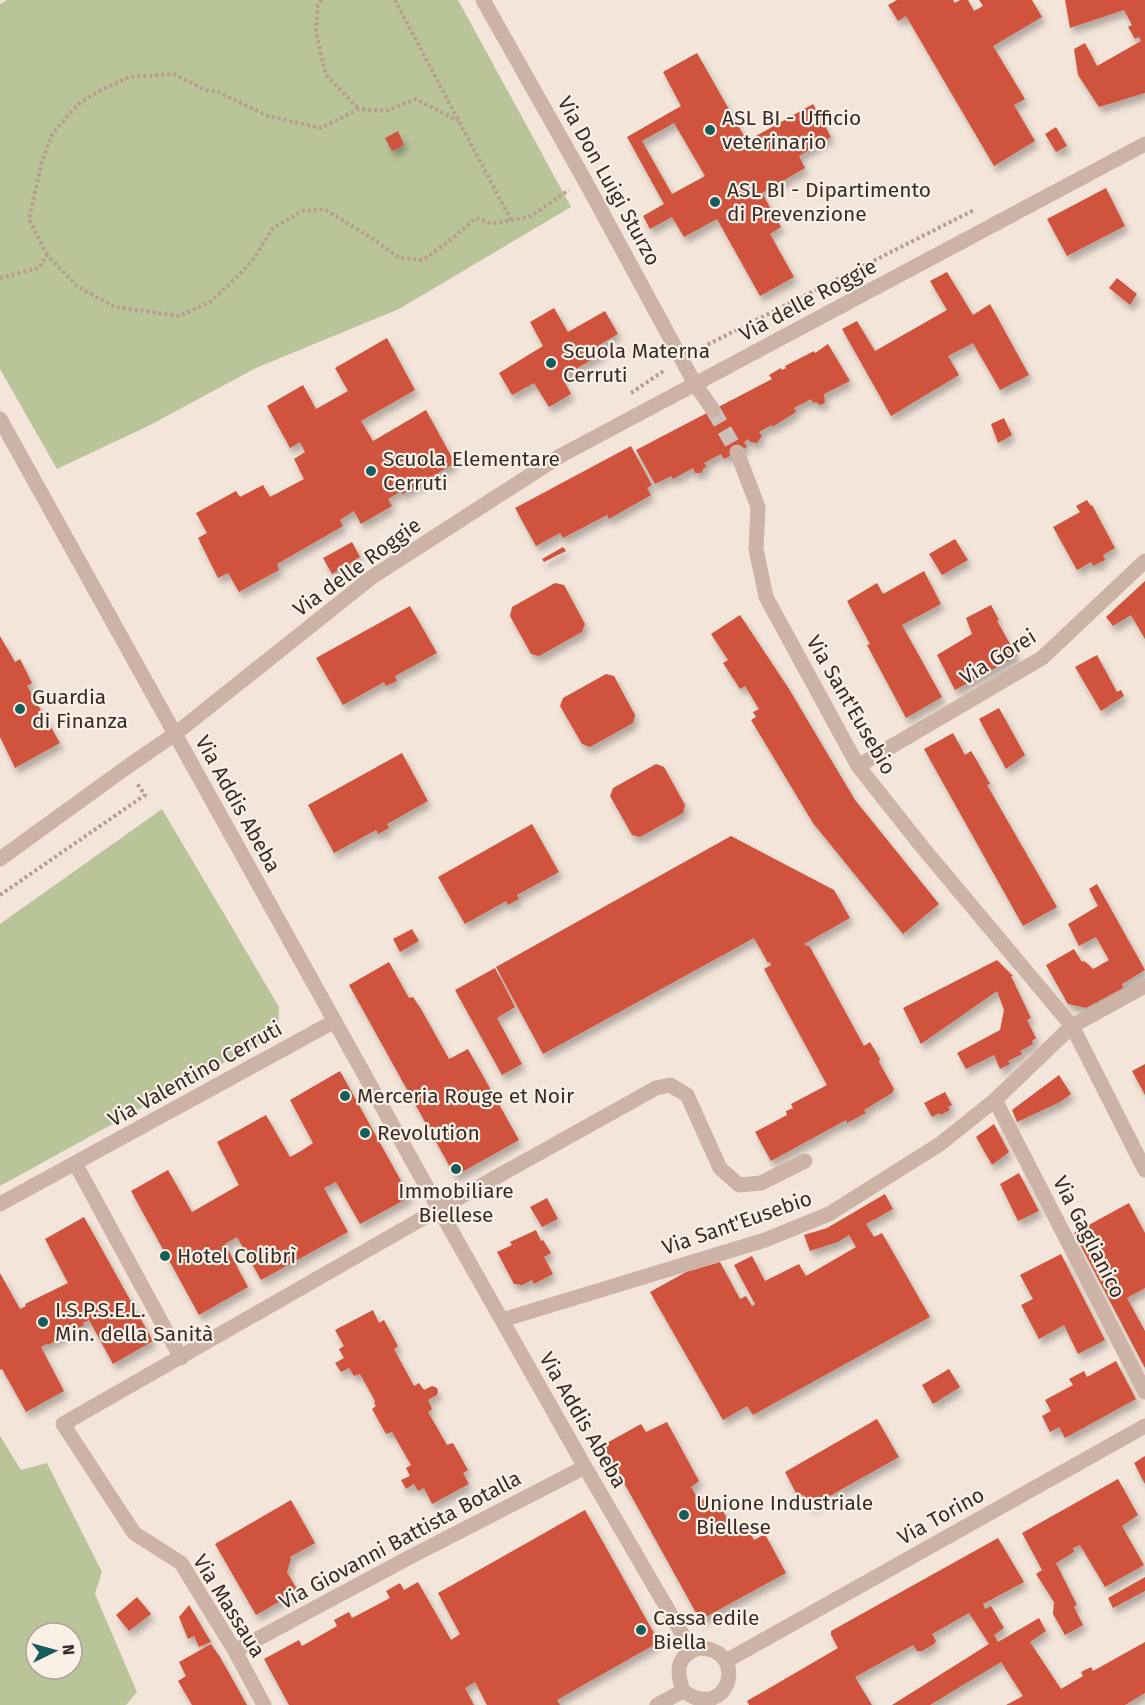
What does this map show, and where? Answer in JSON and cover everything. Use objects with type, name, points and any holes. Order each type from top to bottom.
[{"type":"street","name":"Via Don Luigi Sturzo","points":[[483,0],[584,179],[695,384]]},
{"type":"street","name":"Via delle Roggie","points":[[0,859],[176,734],[372,577],[560,456],[1145,144]]},
{"type":"street","points":[[695,384],[714,410]]},
{"type":"street","name":"Via Addis Abeba","points":[[0,418],[439,1209],[692,1651]]},
{"type":"street","name":"Via Sant'Eusebio","points":[[736,452],[758,507],[756,549],[766,597],[858,766],[923,848],[1072,1026]]},
{"type":"street","name":"Via Gorei","points":[[858,766],[1042,658],[1145,561]]},
{"type":"street","name":"Via Sant'Eusebio","points":[[502,1320],[765,1240],[829,1214],[940,1144],[995,1100],[1072,1026],[1145,986]]},
{"type":"street","name":"Via Valentino Cerruti","points":[[0,1204],[335,1021]]},
{"type":"street","points":[[1072,1026],[1145,1170]]},
{"type":"street","points":[[75,1163],[181,1358],[439,1209],[656,1088],[670,1085],[687,1095],[720,1168],[739,1185],[760,1183],[805,1161]]},
{"type":"street","name":"Via Gaglianico","points":[[995,1100],[1145,1392]]},
{"type":"street","name":"Via Massaua","points":[[181,1358],[63,1424],[134,1533],[182,1563],[235,1651],[264,1705]]},
{"type":"street","name":"Via Torino","points":[[726,1661],[1145,1426]]},
{"type":"street","name":"Via Giovanni Battista Botalla","points":[[235,1651],[585,1467]]},
{"type":"street","points":[[707,1648],[715,1650],[726,1661],[729,1667],[728,1680],[720,1700],[701,1699],[682,1691],[678,1670],[680,1662],[692,1651],[707,1648]]},
{"type":"street","points":[[657,1705],[682,1691]]},
{"type":"path","points":[[322,0],[318,5],[316,32],[326,75],[359,109]]},
{"type":"path","points":[[396,0],[511,220]]},
{"type":"path","points":[[458,121],[416,99],[386,111],[359,109],[321,128],[268,116],[173,74],[130,77],[81,102],[52,135],[42,161],[29,219],[47,255],[78,287],[116,307],[179,316],[210,302],[252,261],[273,228],[302,211],[324,209],[400,258],[423,260],[476,218],[493,224],[531,216],[584,179]]},
{"type":"path","points":[[0,278],[39,268],[47,255]]},
{"type":"path","points":[[0,895],[145,795],[127,767]]},
{"type":"green space","points":[[7,0],[458,0],[571,207],[399,309],[256,368],[150,425],[57,469],[0,369],[0,4]]},
{"type":"green space","points":[[162,809],[279,1007],[278,1033],[0,1186],[0,924]]},
{"type":"green space","points":[[0,1436],[21,1470],[47,1463],[102,1572],[95,1594],[137,1692],[126,1705],[0,1705]]},
{"type":"building","points":[[897,0],[953,0],[955,3],[968,0],[974,11],[983,6],[979,0],[1032,0],[1042,17],[993,46],[1025,99],[1014,105],[1035,141],[994,166],[906,16],[898,21],[888,5]]},
{"type":"building","points":[[1065,0],[1145,0],[1145,93],[1099,107],[1078,75],[1074,49],[1085,43],[1097,66],[1141,41],[1139,37],[1135,39],[1128,27],[1132,25],[1124,10],[1070,28]]},
{"type":"building","name":"ASL BI - Dipartimento di Prevenzione","points":[[697,53],[747,141],[813,104],[831,137],[799,156],[805,168],[762,193],[781,227],[770,234],[794,277],[760,296],[717,219],[684,237],[672,217],[650,229],[643,216],[664,204],[627,137],[681,106],[663,72]],"holes":[[[674,123],[705,176],[672,194],[642,141]]]},
{"type":"building","points":[[1056,127],[1067,146],[1056,152],[1045,134]]},
{"type":"building","points":[[398,131],[404,145],[392,151],[385,138]]},
{"type":"building","points":[[1106,188],[1125,226],[1067,256],[1047,219]]},
{"type":"building","points":[[947,272],[973,315],[990,304],[1029,375],[1000,390],[973,343],[948,356],[959,375],[891,416],[842,329],[857,321],[875,351],[947,310],[930,281]]},
{"type":"building","points":[[1117,278],[1137,294],[1130,305],[1109,288]]},
{"type":"building","name":"Scuola Materna Cerruti","points":[[554,308],[568,332],[605,311],[618,334],[599,345],[603,353],[562,377],[571,394],[549,407],[534,383],[512,395],[499,373],[543,346],[530,322]]},
{"type":"building","name":"Scuola Elementare Cerruti","points":[[387,338],[415,390],[361,421],[373,441],[426,410],[455,463],[403,494],[401,491],[388,499],[392,506],[361,524],[354,511],[340,520],[343,526],[277,564],[279,570],[239,592],[228,573],[218,578],[198,538],[207,533],[196,513],[236,491],[240,497],[263,485],[270,497],[304,479],[294,459],[305,452],[300,442],[290,448],[267,406],[303,385],[316,409],[348,391],[335,368]]},
{"type":"building","points":[[828,344],[850,381],[824,394],[823,404],[813,403],[811,399],[794,408],[796,412],[759,432],[762,436],[757,443],[750,442],[749,439],[744,442],[747,447],[724,459],[721,454],[704,463],[707,467],[701,473],[695,473],[693,468],[673,479],[671,476],[655,484],[636,450],[772,379],[769,375],[781,368],[782,370],[786,368],[785,366],[814,351],[815,353]]},
{"type":"building","points":[[1004,418],[1012,435],[998,443],[991,424]]},
{"type":"building","points":[[631,446],[652,485],[647,488],[651,495],[609,519],[607,515],[563,538],[560,533],[536,546],[515,508]]},
{"type":"building","points":[[1087,500],[1115,548],[1103,555],[1105,560],[1093,566],[1091,562],[1077,570],[1053,527],[1080,512],[1076,506]]},
{"type":"building","points":[[955,539],[968,560],[942,575],[929,554]]},
{"type":"building","points":[[352,542],[360,557],[332,574],[323,558]]},
{"type":"building","points":[[563,547],[566,551],[544,562],[542,559]]},
{"type":"building","points":[[924,571],[941,604],[902,625],[942,697],[906,718],[867,645],[870,644],[847,601],[877,583],[883,594]]},
{"type":"building","points":[[1145,581],[1145,639],[1131,615],[1113,626],[1106,617]]},
{"type":"building","points":[[555,583],[564,585],[585,624],[582,632],[539,656],[531,654],[510,616],[512,607]]},
{"type":"building","points":[[991,605],[999,620],[997,621],[1017,656],[955,690],[937,655],[972,634],[966,618]]},
{"type":"building","points":[[410,606],[437,653],[395,676],[397,681],[386,686],[384,682],[343,705],[316,658]]},
{"type":"building","points":[[740,615],[789,689],[855,800],[939,904],[903,934],[813,823],[751,720],[756,717],[753,712],[759,709],[745,686],[740,689],[723,663],[728,660],[711,634]]},
{"type":"building","name":"Guardia di Finanza","points":[[0,636],[15,662],[20,659],[32,683],[27,686],[60,743],[15,768],[0,737]]},
{"type":"building","points":[[1097,655],[1117,692],[1121,690],[1124,696],[1101,711],[1075,667]]},
{"type":"building","points":[[606,674],[614,676],[635,715],[633,723],[590,747],[582,744],[560,706],[563,698]]},
{"type":"building","points":[[999,708],[1025,755],[1006,769],[979,719]]},
{"type":"building","points":[[953,733],[965,755],[971,751],[973,754],[990,784],[987,785],[1057,907],[1023,926],[924,749]]},
{"type":"building","points":[[402,753],[428,801],[387,824],[389,828],[378,834],[376,830],[334,853],[308,805]]},
{"type":"building","points":[[656,764],[664,767],[685,805],[683,813],[640,837],[632,835],[610,796],[613,788]]},
{"type":"building","points":[[532,824],[559,872],[517,895],[519,899],[508,905],[506,901],[465,924],[438,877]]},
{"type":"building","points":[[731,836],[834,890],[850,918],[804,944],[810,947],[864,1046],[870,1042],[894,1089],[892,1093],[864,1110],[866,1113],[847,1123],[846,1120],[771,1161],[755,1132],[787,1115],[786,1111],[793,1108],[791,1104],[827,1085],[764,969],[771,965],[754,938],[543,1054],[496,967]]},
{"type":"building","points":[[1097,884],[1145,970],[1122,984],[1123,988],[1086,1008],[1068,1004],[1046,965],[1074,949],[1082,962],[1084,961],[1093,969],[1109,960],[1096,937],[1079,946],[1068,924],[1098,906],[1089,889]]},
{"type":"building","points":[[412,929],[419,941],[400,952],[393,939]]},
{"type":"building","points":[[997,960],[1013,976],[1011,976],[1031,1018],[1027,1020],[1036,1038],[1032,1041],[1033,1044],[1020,1051],[1022,1054],[1008,1061],[1010,1064],[1000,1069],[994,1055],[966,1069],[957,1053],[1000,1030],[1004,1010],[997,991],[921,1044],[903,1008]]},
{"type":"building","points":[[389,962],[409,998],[413,997],[421,1009],[449,1059],[468,1049],[519,1140],[455,1176],[349,985]]},
{"type":"building","points":[[495,968],[515,1007],[497,1018],[522,1064],[502,1075],[455,990]]},
{"type":"building","points":[[1145,1064],[1145,1095],[1132,1071]]},
{"type":"building","points":[[340,1071],[410,1197],[360,1224],[336,1182],[324,1188],[348,1232],[261,1280],[237,1237],[225,1244],[248,1287],[199,1315],[131,1191],[168,1170],[192,1212],[239,1185],[217,1142],[266,1115],[290,1157],[301,1151],[313,1143],[290,1100]]},
{"type":"building","points":[[1059,1075],[1071,1094],[1060,1102],[1017,1122],[1012,1110]]},
{"type":"building","points":[[945,1092],[952,1105],[948,1107],[950,1110],[932,1117],[924,1103]]},
{"type":"building","points":[[994,1124],[1009,1152],[992,1165],[976,1137]]},
{"type":"building","points":[[1019,1173],[1039,1211],[1018,1221],[1000,1184]]},
{"type":"building","points":[[885,1194],[893,1209],[866,1224],[874,1237],[882,1233],[930,1317],[753,1415],[747,1406],[723,1420],[650,1292],[686,1272],[720,1262],[740,1299],[746,1296],[752,1306],[755,1304],[734,1265],[752,1256],[765,1281],[799,1264],[806,1276],[856,1247],[849,1235],[838,1242],[810,1251],[804,1235],[827,1228]]},
{"type":"building","points":[[547,1198],[558,1219],[542,1227],[530,1207]]},
{"type":"building","points":[[1129,1203],[1145,1233],[1145,1288],[1127,1298],[1145,1331],[1145,1368],[1074,1233]]},
{"type":"building","points":[[84,1217],[153,1341],[113,1364],[89,1320],[83,1323],[84,1325],[41,1347],[64,1391],[26,1412],[2,1369],[0,1370],[0,1273],[20,1309],[26,1306],[25,1304],[68,1283],[45,1239]]},
{"type":"building","points":[[536,1230],[541,1241],[543,1240],[551,1253],[544,1257],[553,1274],[534,1284],[532,1280],[522,1285],[514,1284],[497,1252],[512,1245],[510,1242]]},
{"type":"building","points":[[1061,1254],[1105,1340],[1078,1354],[1064,1325],[1039,1339],[1021,1305],[1033,1299],[1020,1275]]},
{"type":"building","points":[[373,1310],[379,1323],[384,1320],[398,1346],[394,1349],[414,1386],[419,1383],[424,1390],[432,1386],[437,1388],[437,1395],[428,1400],[432,1409],[428,1412],[447,1445],[453,1443],[468,1470],[463,1473],[469,1484],[432,1504],[424,1488],[418,1491],[414,1484],[406,1489],[401,1480],[410,1476],[406,1468],[411,1465],[392,1432],[386,1434],[372,1409],[376,1406],[375,1401],[360,1374],[354,1376],[349,1368],[341,1372],[335,1363],[344,1358],[339,1349],[344,1346],[335,1330]]},
{"type":"building","points":[[1116,1361],[1136,1399],[1065,1438],[1059,1427],[1050,1432],[1042,1416],[1051,1411],[1045,1400],[1073,1385],[1069,1379],[1084,1371],[1087,1377]]},
{"type":"building","points":[[949,1369],[960,1387],[933,1404],[922,1385]]},
{"type":"building","points":[[877,1419],[899,1457],[810,1507],[804,1495],[797,1495],[785,1472]]},
{"type":"building","name":"Unione Industriale Biellese","points":[[667,1422],[699,1481],[691,1487],[699,1501],[706,1498],[716,1506],[719,1504],[734,1531],[746,1525],[754,1540],[765,1534],[786,1573],[700,1620],[603,1445],[641,1424],[646,1432]]},
{"type":"building","points":[[1145,1456],[1145,1484],[1134,1463]]},
{"type":"building","points":[[1118,1479],[1138,1515],[1122,1526],[1144,1565],[1105,1587],[1080,1545],[1073,1548],[1074,1552],[1056,1563],[1077,1605],[1074,1607],[1083,1625],[1065,1635],[1053,1614],[1054,1602],[1036,1574],[1042,1570],[1022,1533]]},
{"type":"building","points":[[291,1500],[315,1543],[290,1557],[287,1572],[298,1591],[256,1615],[215,1544]]},
{"type":"building","points":[[585,1510],[659,1642],[557,1700],[560,1705],[487,1705],[475,1682],[465,1688],[474,1705],[289,1705],[264,1659],[299,1640],[302,1646],[337,1626],[334,1620],[349,1612],[352,1618],[390,1598],[386,1591],[400,1583],[404,1590],[418,1582],[451,1640],[460,1634],[438,1593]]},
{"type":"building","points":[[998,1538],[1024,1582],[983,1604],[985,1609],[991,1606],[1004,1628],[994,1635],[998,1642],[1039,1618],[1046,1631],[1030,1642],[1061,1689],[1083,1676],[1081,1672],[1091,1667],[1093,1671],[1145,1642],[1145,1693],[1125,1705],[1006,1705],[1023,1696],[1001,1662],[930,1705],[892,1705],[989,1644],[969,1613],[932,1634],[936,1641],[922,1651],[917,1651],[913,1645],[855,1677],[872,1705],[749,1705],[747,1701],[838,1648],[831,1631]]},
{"type":"building","points":[[1145,1577],[1145,1591],[1113,1608],[1108,1598]]},
{"type":"building","points":[[137,1597],[151,1614],[129,1631],[116,1615]]},
{"type":"building","points":[[189,1605],[211,1642],[199,1647],[194,1636],[188,1639],[179,1617]]},
{"type":"building","points":[[211,1644],[247,1705],[192,1705],[178,1681],[186,1676],[179,1662]]},
{"type":"tunnel","points":[[713,410],[737,452]]},
{"type":"place","name":"ASL BI - Ufficio veterinario","points":[[710,130]]},
{"type":"place","name":"ASL BI - Dipartimento di Prevenzione","points":[[715,202]]},
{"type":"place","name":"Scuola Materna Cerruti","points":[[551,363]]},
{"type":"place","name":"Scuola Elementare Cerruti","points":[[371,471]]},
{"type":"place","name":"Guardia di Finanza","points":[[20,709]]},
{"type":"place","name":"Merceria Rouge et Noir","points":[[345,1096]]},
{"type":"place","name":"Revolution","points":[[365,1133]]},
{"type":"place","name":"Immobiliare Biellese","points":[[456,1169]]},
{"type":"place","name":"Hotel Colibrì","points":[[165,1256]]},
{"type":"place","name":"I.S.P.S.E.L. Min. della Sanità","points":[[43,1322]]},
{"type":"place","name":"Unione Industriale Biellese","points":[[684,1515]]},
{"type":"place","name":"Cassa edile Biella","points":[[641,1630]]}]
